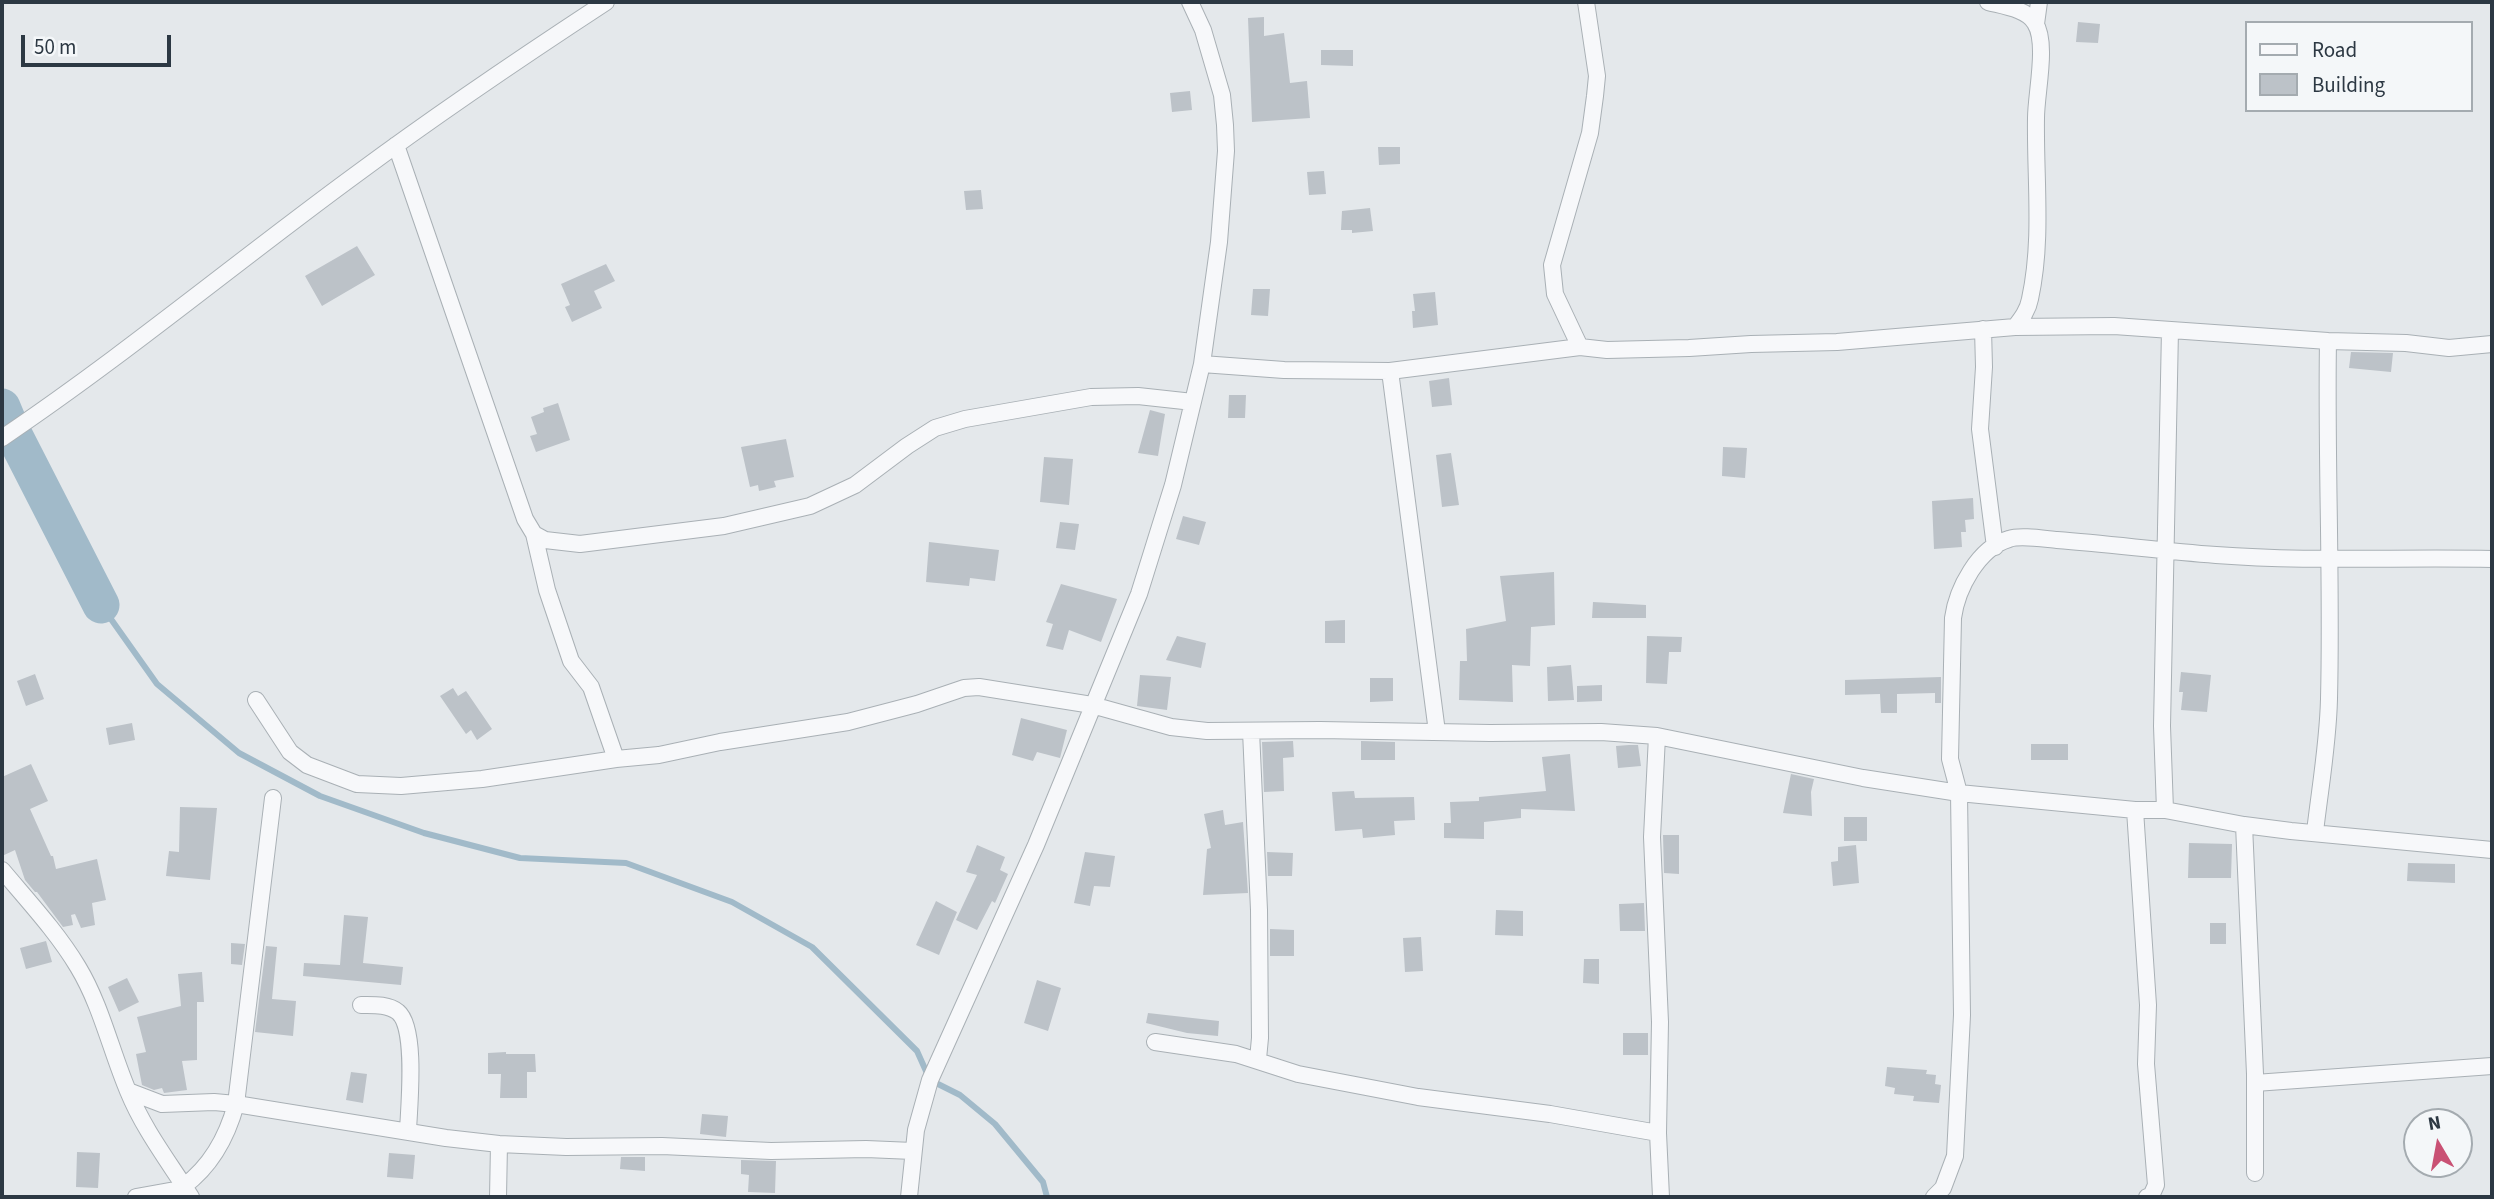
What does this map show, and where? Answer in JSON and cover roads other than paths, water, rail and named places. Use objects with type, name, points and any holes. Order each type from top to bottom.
[{"type":"street","points":[[2,438],[81,384],[396,145],[606,2]]},
{"type":"street","points":[[909,1197],[913,1152],[921,1108],[930,1080],[1036,845],[1139,593],[1173,485],[1202,364],[1219,242],[1226,151],[1218,82],[1203,30],[1190,2]]},
{"type":"street","points":[[1580,347],[1555,294],[1552,265],[1590,133],[1595,96],[1597,75],[1586,2]]},
{"type":"street","points":[[1988,2],[2028,14],[2041,37],[2036,119],[2036,264],[2030,302],[2015,327]]},
{"type":"street","points":[[2036,24],[2039,2]]},
{"type":"street","points":[[396,145],[526,519],[534,534],[547,590],[571,661],[591,687],[617,759]]},
{"type":"street","points":[[1202,364],[1284,370],[1390,371],[1580,347],[1607,350],[1837,342],[2015,327],[2114,326],[2328,341],[2406,343],[2449,348],[2492,344]]},
{"type":"street","points":[[1983,329],[1984,367],[1980,429],[1995,547]]},
{"type":"street","points":[[2165,810],[2162,726],[2170,330]]},
{"type":"street","points":[[2315,832],[2328,726],[2328,341]]},
{"type":"street","points":[[1390,371],[1437,732]]},
{"type":"street","points":[[534,534],[545,540],[580,544],[724,526],[810,506],[855,485],[935,428],[965,419],[1091,397],[1138,396],[1193,402]]},
{"type":"street","points":[[1934,1197],[1943,1188],[1955,1156],[1962,1015],[1959,793],[1950,759],[1953,618],[1956,600],[1972,570],[1989,551],[2010,538],[2217,555],[2330,560],[2492,559]]},
{"type":"street","points":[[256,700],[290,752],[307,765],[357,784],[401,786],[482,779],[659,755],[720,742],[848,722],[917,704],[964,688],[979,687],[1092,705],[1171,727],[1207,732],[1601,732],[1657,736],[1863,778],[1959,793],[2135,810],[2165,810],[2244,825],[2492,850]]},
{"type":"street","points":[[1251,732],[1259,910],[1258,1059]]},
{"type":"street","points":[[1657,736],[1652,837],[1660,1022],[1658,1133],[1661,1197]]},
{"type":"street","points":[[136,1197],[187,1191],[208,1165],[231,1124],[236,1104],[273,798]]},
{"type":"street","points":[[2135,810],[2148,1005],[2146,1064],[2156,1185],[2151,1196],[2147,1197]]},
{"type":"street","points":[[2244,825],[2255,1083],[2255,1173]]},
{"type":"street","points":[[2,870],[60,940],[79,968],[142,1122],[187,1191]]},
{"type":"street","points":[[361,1005],[390,1007],[401,1014],[405,1023],[411,1064],[408,1131]]},
{"type":"street","points":[[1155,1042],[1236,1054],[1298,1074],[1418,1097],[1550,1114],[1658,1133]]},
{"type":"street","points":[[2255,1083],[2492,1066]]},
{"type":"street","points":[[128,1091],[162,1104],[236,1104],[499,1144],[913,1152]]},
{"type":"street","points":[[498,1197],[499,1144]]},
{"type":"waterway","points":[[2,407],[101,605]]},
{"type":"waterway","points":[[101,605],[157,684],[239,753],[320,796],[424,833],[520,858],[626,863],[732,902],[812,947],[917,1051],[930,1080],[960,1095],[995,1124],[1043,1182],[1047,1197]]}]
